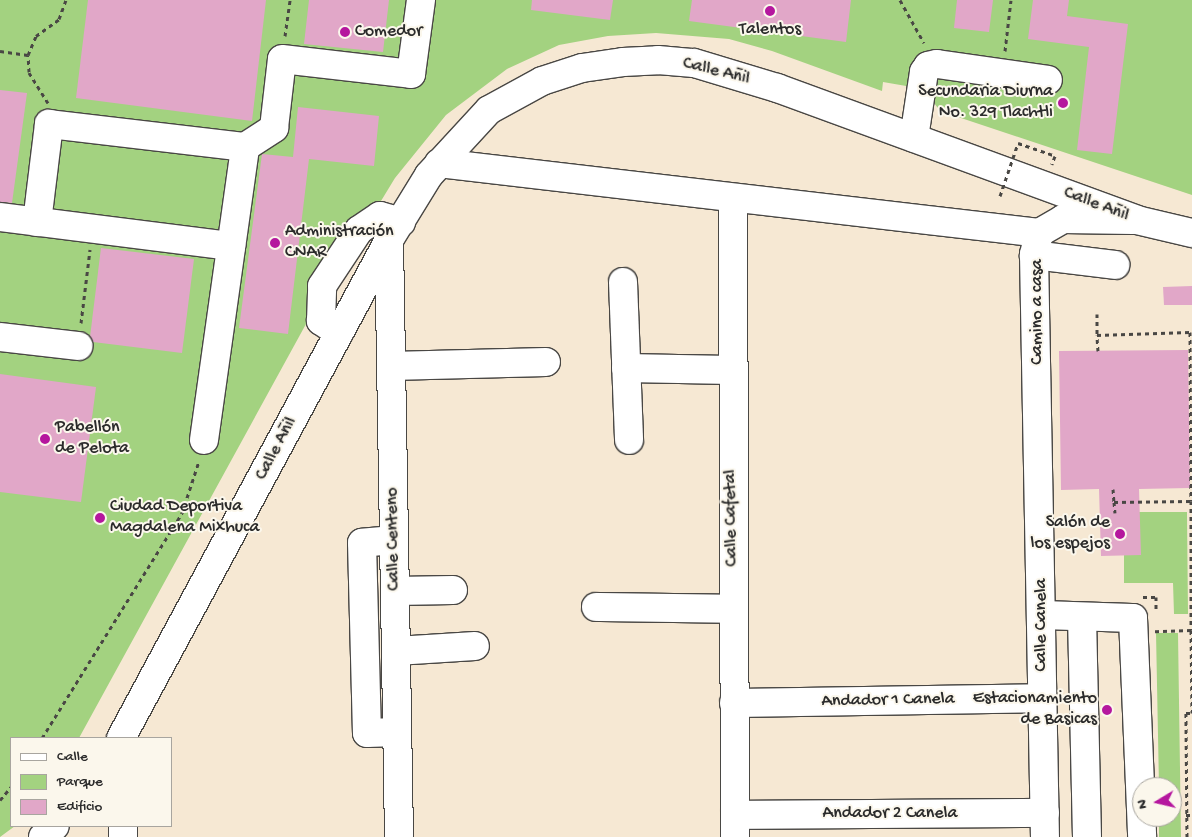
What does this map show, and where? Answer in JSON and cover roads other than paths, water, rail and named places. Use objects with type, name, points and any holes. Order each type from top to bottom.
[{"type":"street","points":[[36,222],[48,124],[245,147],[274,128],[282,59],[411,74],[420,0]]},
{"type":"street","name":"Calle Añil","points":[[123,737],[395,231],[439,163],[489,110],[542,81],[582,68],[658,60],[694,63],[777,88],[1137,220]]},
{"type":"street","points":[[914,138],[924,72],[928,66],[937,64],[1048,80]]},
{"type":"street","points":[[204,440],[245,147]]},
{"type":"street","points":[[439,163],[732,200],[1037,244],[1115,265]]},
{"type":"street","name":"Calle Cafetal","points":[[732,200],[731,370],[735,826]]},
{"type":"street","points":[[339,333],[321,322],[322,286],[359,230],[380,216],[395,231]]},
{"type":"street","points":[[0,217],[231,246]]},
{"type":"street","name":"Calle Añil","points":[[1037,244],[1063,219],[1137,220]]},
{"type":"street","points":[[1137,220],[1192,233]]},
{"type":"street","name":"Calle Centeno","points":[[395,231],[391,366],[399,837]]},
{"type":"street","name":"Calle Canela","points":[[1037,244],[1045,825]]},
{"type":"street","points":[[623,282],[628,440]]},
{"type":"street","points":[[0,337],[78,346]]},
{"type":"street","points":[[391,366],[546,362]]},
{"type":"street","points":[[626,368],[731,370]]},
{"type":"street","points":[[394,540],[362,544],[367,733],[397,732]]},
{"type":"street","points":[[395,591],[452,590]]},
{"type":"street","points":[[596,607],[733,609]]},
{"type":"street","points":[[1042,615],[1082,617],[1130,616],[1135,624],[1142,837]]},
{"type":"street","points":[[1082,617],[1086,837]]},
{"type":"street","points":[[364,632],[396,641],[475,646]]},
{"type":"street","name":"Andador 1 Canela","points":[[734,703],[1042,698]]},
{"type":"street","name":"Andador 2 Canela","points":[[735,826],[1045,825]]},
{"type":"street","points":[[43,837],[54,827]]},
{"type":"place","name":"Talentos","points":[[770,11]]},
{"type":"place","name":"Comedor","points":[[345,32]]},
{"type":"place","name":"Secundaria Diurna No. 329 Tlachtli","points":[[1063,103]]},
{"type":"place","name":"Administración CNAR","points":[[275,243]]},
{"type":"place","name":"Pabellón de Pelota","points":[[45,439]]},
{"type":"place","name":"Ciudad Deportiva Magdalena Mixhuca","points":[[100,518]]},
{"type":"place","name":"Salón de los espejos","points":[[1120,534]]},
{"type":"place","name":"Estacionamiento de Basicas","points":[[1107,710]]}]
